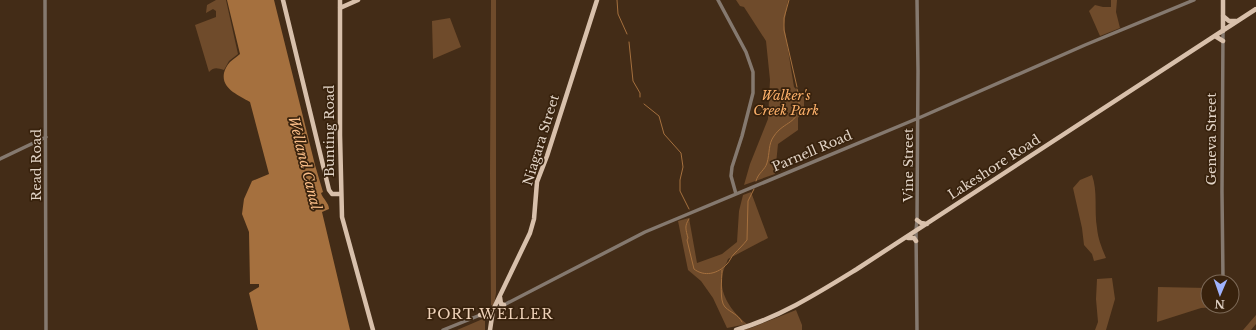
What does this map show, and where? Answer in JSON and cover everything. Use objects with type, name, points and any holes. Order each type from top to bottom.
[{"type":"main road","points":[[283,0],[329,190],[332,194],[340,194]]},
{"type":"main road","name":"Bunting Road","points":[[340,0],[340,194],[342,217],[373,330]]},
{"type":"main road","points":[[340,8],[358,0]]},
{"type":"main road","name":"Niagara Street","points":[[490,330],[493,310],[530,233],[534,219],[537,182],[547,156],[597,0]]},
{"type":"main road","name":"Geneva Street","points":[[1223,0],[1223,31]]},
{"type":"main road","name":"Lakeshore Road","points":[[736,330],[750,326],[795,307],[857,269],[1160,70],[1256,9]]},
{"type":"main road","points":[[1223,16],[1229,21],[1236,21]]},
{"type":"main road","points":[[1215,36],[1222,41]]},
{"type":"main road","points":[[917,220],[921,223],[927,224]]},
{"type":"main road","points":[[906,238],[911,237],[916,241]]},
{"type":"main road","points":[[500,295],[501,304],[504,305]]},
{"type":"main road","points":[[480,315],[492,317]]},
{"type":"street","name":"Read Road","points":[[45,0],[46,330]]},
{"type":"street","points":[[718,0],[746,52],[753,72],[753,93],[732,167],[731,176],[736,194]]},
{"type":"street","name":"Vine Street","points":[[917,0],[917,330]]},
{"type":"street","name":"Parnell Road","points":[[443,330],[504,305],[645,232],[918,118],[1194,0]]},
{"type":"street","name":"Geneva Street","points":[[1223,31],[1223,274]]},
{"type":"street","points":[[0,159],[46,138]]},
{"type":"green space","points":[[216,0],[226,0],[238,54],[229,61],[224,70],[216,68],[209,72],[195,25],[216,17],[216,11],[213,9],[206,13],[207,5]]},
{"type":"green space","points":[[491,0],[496,0],[496,293],[494,306],[491,305]]},
{"type":"green space","name":"Walker's Creek Park","points":[[736,0],[788,0],[784,25],[794,87],[804,97],[804,107],[798,118],[798,130],[778,144],[775,174],[744,185],[750,164],[768,119],[770,80],[766,41],[744,7],[740,6]]},
{"type":"green space","points":[[1111,0],[1117,0],[1116,12],[1120,28],[1100,36],[1089,11],[1095,5],[1111,7]]},
{"type":"green space","points":[[450,18],[461,47],[433,59],[432,21]]},
{"type":"green space","points":[[1092,175],[1095,188],[1096,221],[1100,243],[1106,258],[1094,261],[1092,254],[1084,245],[1082,228],[1073,188],[1080,180]]},
{"type":"green space","points":[[751,192],[768,238],[728,259],[722,276],[722,285],[725,298],[737,315],[747,324],[727,328],[713,298],[701,281],[688,270],[678,221],[689,218],[697,263],[722,254],[737,242],[739,211],[743,195]]},
{"type":"green space","points":[[1112,278],[1115,299],[1106,330],[1095,330],[1098,322],[1096,299],[1097,279]]},
{"type":"green space","points":[[1158,287],[1200,288],[1200,308],[1157,322]]},
{"type":"green space","points":[[796,310],[802,325],[802,330],[741,330],[751,328]]},
{"type":"green space","points":[[1256,315],[1256,324],[1251,330],[1243,330]]},
{"type":"green space","points":[[485,318],[485,330],[457,330]]},
{"type":"water","name":"Welland Canal","points":[[227,0],[274,0],[323,192],[321,193],[329,207],[329,209],[322,212],[350,330],[258,330],[249,293],[259,287],[259,284],[250,284],[249,232],[242,214],[244,199],[252,181],[269,174],[250,102],[232,91],[225,83],[224,79],[224,73],[227,66],[240,54]]},
{"type":"waterway","points":[[617,0],[618,14],[627,34]]},
{"type":"waterway","points":[[789,0],[784,18],[784,30],[797,87]]},
{"type":"waterway","points":[[629,42],[633,81],[640,93],[640,97]]},
{"type":"waterway","points":[[756,181],[767,163],[772,139],[782,127],[794,119],[798,111],[799,96],[797,89]]},
{"type":"waterway","points":[[644,104],[659,116],[664,134],[681,153],[683,167],[680,180],[680,191],[689,209]]},
{"type":"waterway","points":[[689,219],[687,221],[686,230],[694,269],[706,274],[715,272],[727,264],[747,240],[748,201],[754,189]]},
{"type":"waterway","points":[[722,270],[721,295],[723,304],[742,322]]},
{"type":"district","name":"PORT WELLER","points":[[490,314]]}]
